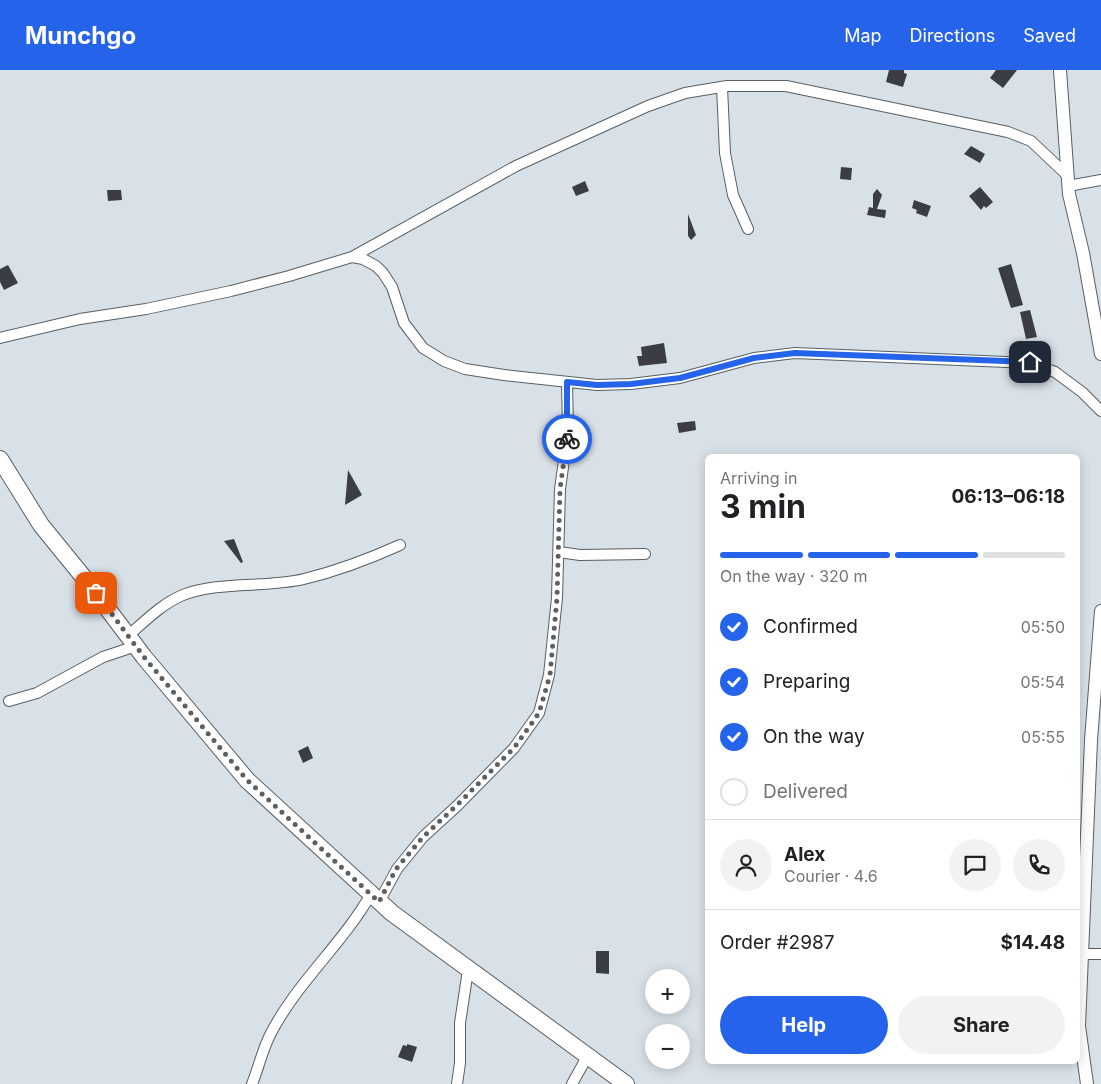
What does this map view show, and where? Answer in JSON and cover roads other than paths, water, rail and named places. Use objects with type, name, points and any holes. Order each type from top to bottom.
[{"type":"highway","points":[[0,459],[41,525],[132,641],[247,780],[392,913],[626,1084]]},
{"type":"street","points":[[1060,70],[1067,181],[1083,253],[1101,354]]},
{"type":"street","points":[[0,338],[80,319],[146,309],[232,291],[352,257],[516,166],[648,106],[685,93],[722,87],[786,86],[1008,132],[1031,141],[1067,181],[1101,180]]},
{"type":"street","points":[[722,87],[725,152],[733,195],[748,229]]},
{"type":"street","points":[[352,257],[363,259],[376,266],[383,273],[392,287],[404,323],[423,348],[444,361],[465,369],[597,385],[631,384],[680,378],[754,358],[795,353],[1030,362],[1055,372],[1082,392],[1101,411]]},
{"type":"street","points":[[252,1084],[270,1037],[291,1002],[331,948],[375,898],[423,837],[514,748],[539,713],[550,675],[557,598],[560,489],[568,431],[567,382]]},
{"type":"street","points":[[9,701],[37,693],[132,641],[148,618],[182,595],[218,588],[275,584],[303,579],[376,556],[400,545]]},
{"type":"street","points":[[559,552],[580,555],[645,554]]},
{"type":"street","points":[[1080,1002],[1091,740],[1098,671],[1101,611]]},
{"type":"street","points":[[1082,954],[1101,954]]},
{"type":"street","points":[[458,1084],[460,1024],[468,970]]},
{"type":"street","points":[[1080,1033],[1087,1084]]},
{"type":"street","points":[[572,1084],[587,1057]]}]
